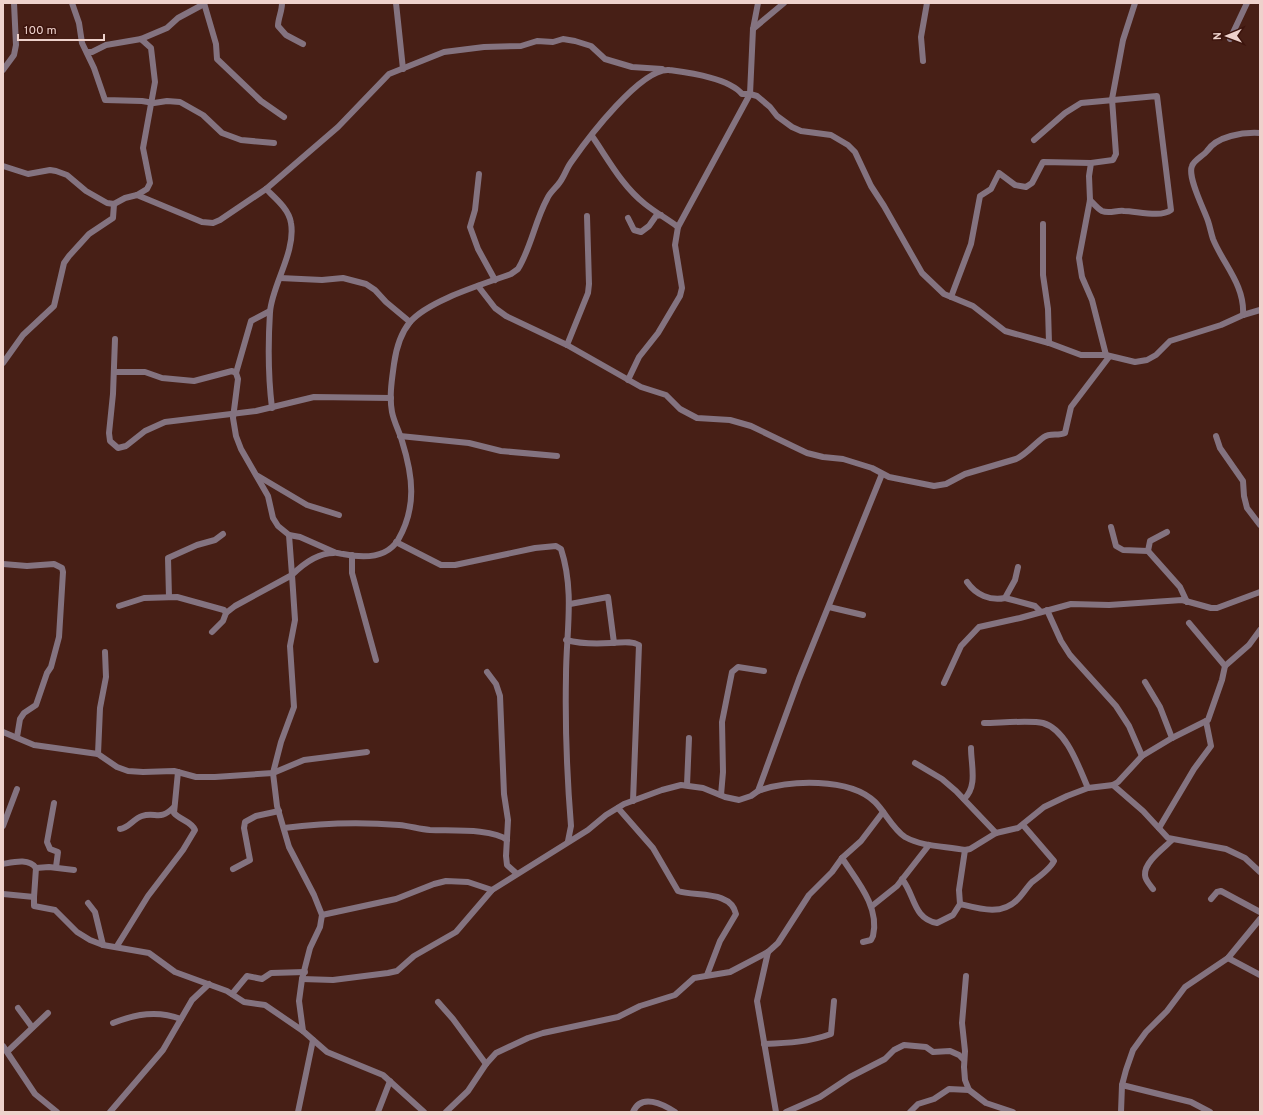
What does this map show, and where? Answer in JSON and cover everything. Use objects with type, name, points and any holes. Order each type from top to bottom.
[{"type":"street","points":[[3,70],[14,55],[16,45],[14,3]]},
{"type":"street","points":[[72,3],[79,22],[82,43],[87,52],[105,100],[154,103],[168,101],[180,102],[203,115],[222,133],[241,140],[274,143]]},
{"type":"street","points":[[87,52],[92,52],[106,45],[141,39],[166,28],[178,18],[204,3],[216,44],[217,60],[261,101],[284,117]]},
{"type":"street","points":[[282,3],[282,11],[278,18],[278,26],[286,35],[303,44]]},
{"type":"street","points":[[396,3],[403,68]]},
{"type":"street","points":[[628,380],[639,357],[658,333],[680,296],[682,288],[675,244],[678,227],[750,94],[753,29],[758,3]]},
{"type":"street","points":[[753,29],[784,3]]},
{"type":"street","points":[[923,62],[921,37],[927,3]]},
{"type":"street","points":[[951,297],[971,244],[980,196],[991,189],[1000,173],[1015,185],[1019,187],[1026,187],[1032,183],[1043,162],[1091,163],[1115,158],[1116,154],[1112,99],[1123,40],[1135,3]]},
{"type":"street","points":[[1230,39],[1247,3]]},
{"type":"street","points":[[3,166],[28,174],[50,170],[62,173],[102,200],[114,204],[125,198],[137,195],[147,189],[150,183],[143,148],[155,82],[151,48],[141,39]]},
{"type":"street","points":[[137,195],[202,222],[212,223],[237,210],[266,189],[338,127],[389,74],[444,52],[484,47],[521,46],[537,41],[553,42],[563,39],[591,46],[605,59],[632,67],[662,69],[724,82],[735,86],[742,94],[757,96],[770,107],[777,116],[792,127],[802,131],[838,138],[855,152],[871,186],[922,273],[930,283],[951,297],[973,306],[1005,331],[1049,343],[1081,355],[1108,356],[1135,362],[1147,360],[1156,355],[1167,342],[1221,325],[1243,315],[1260,310]]},
{"type":"street","points":[[270,312],[251,321],[236,373],[238,380],[233,413],[233,425],[238,442],[268,496],[273,518],[278,526],[289,535],[300,537],[334,552],[370,557],[382,554],[396,542],[408,520],[412,477],[394,420],[391,398],[396,348],[410,322],[428,309],[518,269],[548,196],[561,181],[571,162],[624,97],[642,81],[662,69]]},
{"type":"street","points":[[1034,140],[1065,113],[1082,103],[1157,96],[1171,208],[1167,213],[1156,214],[1124,211],[1107,212],[1102,211],[1090,200]]},
{"type":"street","points":[[1243,315],[1242,301],[1233,272],[1213,239],[1209,222],[1196,193],[1191,169],[1194,162],[1214,143],[1245,133],[1260,133]]},
{"type":"street","points":[[592,136],[622,181],[645,204],[678,227]]},
{"type":"street","points":[[1091,163],[1089,176],[1090,200],[1079,258],[1082,277],[1092,300],[1108,356]]},
{"type":"street","points":[[479,174],[475,210],[470,222],[470,227],[478,249],[495,280]]},
{"type":"street","points":[[266,189],[286,211],[291,222],[288,250],[270,312],[269,356],[272,408]]},
{"type":"street","points":[[3,363],[23,334],[54,306],[64,263],[82,240],[114,218],[114,204]]},
{"type":"street","points":[[628,218],[634,230],[642,232],[649,226],[656,216],[661,215]]},
{"type":"street","points":[[567,345],[588,293],[590,284],[587,216]]},
{"type":"street","points":[[1043,224],[1043,275],[1048,309],[1049,343]]},
{"type":"street","points":[[280,278],[330,280],[343,278],[366,284],[375,290],[386,302],[410,322]]},
{"type":"street","points":[[478,286],[495,308],[506,316],[567,345],[646,389],[666,395],[680,409],[697,418],[730,420],[751,426],[799,450],[817,456],[843,459],[872,468],[882,474],[896,479],[939,486],[965,474],[1021,457],[1043,437],[1066,433],[1071,407],[1108,356]]},
{"type":"street","points":[[114,339],[114,372],[109,438],[112,445],[118,448],[126,446],[158,424],[233,413],[242,414],[314,397],[391,398]]},
{"type":"street","points":[[114,372],[145,372],[162,378],[194,381],[232,371],[236,373]]},
{"type":"street","points":[[400,436],[469,443],[501,451],[557,456]]},
{"type":"street","points":[[1216,436],[1220,448],[1240,474],[1243,481],[1245,502],[1250,513],[1260,525]]},
{"type":"street","points":[[758,791],[778,734],[882,474]]},
{"type":"street","points":[[256,475],[306,505],[339,515]]},
{"type":"street","points":[[1111,527],[1116,546],[1119,549],[1148,551],[1180,587],[1187,602]]},
{"type":"street","points":[[1148,551],[1150,541],[1167,532]]},
{"type":"street","points":[[169,597],[168,558],[197,544],[216,540],[223,534]]},
{"type":"street","points":[[289,535],[295,620],[290,646],[294,707],[281,742],[273,773],[279,811],[292,856],[314,895],[322,915],[320,928],[310,948],[302,979],[299,1001],[303,1031]]},
{"type":"street","points":[[396,542],[441,565],[455,565],[512,552],[556,546],[561,549],[564,557],[569,586],[570,604],[566,640],[566,722],[571,826],[568,841]]},
{"type":"street","points":[[212,632],[223,621],[226,613],[235,606],[292,575],[306,562],[320,555],[334,552]]},
{"type":"street","points":[[352,555],[352,573],[376,660]]},
{"type":"street","points":[[3,564],[27,566],[54,564],[62,568],[63,572],[59,638],[51,667],[47,673],[36,705],[24,713],[20,719],[17,737]]},
{"type":"street","points":[[1005,598],[1014,580],[1018,567]]},
{"type":"street","points":[[966,582],[979,594],[988,599],[1005,598],[1035,606],[1044,611],[1070,655],[1116,706],[1129,726],[1142,756]]},
{"type":"street","points":[[944,683],[961,646],[979,627],[1071,604],[1109,606],[1176,600],[1217,608],[1260,592]]},
{"type":"street","points":[[570,604],[608,596],[614,643]]},
{"type":"street","points":[[119,606],[144,598],[177,597],[224,610],[226,613]]},
{"type":"street","points":[[829,607],[863,615]]},
{"type":"street","points":[[1189,623],[1225,666]]},
{"type":"street","points":[[302,979],[333,980],[394,972],[436,942],[456,932],[492,890],[516,873],[588,830],[606,815],[618,808],[674,786],[687,785],[703,788],[739,800],[771,786],[803,783],[840,786],[855,790],[868,796],[904,836],[929,845],[965,850],[970,849],[996,833],[1011,830],[1023,825],[1044,807],[1088,788],[1118,782],[1142,756],[1172,738],[1206,721],[1210,716],[1225,666],[1249,645],[1260,630]]},
{"type":"street","points":[[566,640],[580,643],[614,643],[627,641],[639,645],[633,801]]},
{"type":"street","points":[[98,754],[100,708],[106,677],[105,652]]},
{"type":"street","points":[[721,795],[723,772],[722,722],[732,672],[738,667],[764,671]]},
{"type":"street","points":[[487,672],[496,684],[500,696],[504,794],[508,820],[507,865],[516,873]]},
{"type":"street","points":[[1146,682],[1160,707],[1172,738]]},
{"type":"street","points":[[1159,828],[1194,768],[1210,746],[1206,721]]},
{"type":"street","points":[[984,723],[1042,723],[1053,728],[1068,745],[1088,788]]},
{"type":"street","points":[[3,732],[34,745],[98,754],[117,767],[128,771],[178,772],[196,777],[273,773],[304,760],[367,752]]},
{"type":"street","points":[[687,785],[690,738]]},
{"type":"street","points":[[964,799],[970,792],[973,780],[971,748]]},
{"type":"street","points":[[915,764],[942,779],[964,799],[996,833]]},
{"type":"street","points":[[118,946],[148,896],[194,833],[194,827],[178,817],[174,807],[178,772]]},
{"type":"street","points":[[1113,784],[1172,840],[1226,849],[1245,858],[1260,872]]},
{"type":"street","points":[[3,826],[17,789]]},
{"type":"street","points":[[54,804],[47,842],[50,848],[58,852],[56,867]]},
{"type":"street","points":[[120,829],[126,828],[139,817],[160,817],[174,807]]},
{"type":"street","points":[[618,808],[653,848],[678,891],[716,897],[728,902],[734,908],[736,914],[720,941],[707,975]]},
{"type":"street","points":[[234,869],[250,860],[244,828],[245,822],[256,816],[279,811]]},
{"type":"street","points":[[446,1112],[468,1091],[486,1064],[496,1053],[533,1036],[618,1017],[640,1006],[675,995],[694,978],[730,972],[768,952],[778,943],[809,895],[832,872],[842,858],[861,841],[883,812]]},
{"type":"street","points":[[284,828],[303,825],[381,824],[496,835],[507,840]]},
{"type":"street","points":[[960,904],[982,910],[998,910],[1007,907],[1017,900],[1031,884],[1052,866],[1054,861],[1023,825]]},
{"type":"street","points":[[1153,889],[1146,880],[1145,870],[1153,859],[1172,840]]},
{"type":"street","points":[[872,906],[892,891],[929,845]]},
{"type":"street","points":[[902,879],[908,885],[918,912],[923,918],[937,923],[948,919],[956,911],[960,904],[959,890],[965,850]]},
{"type":"street","points":[[842,858],[872,906],[874,934],[871,940],[863,942]]},
{"type":"street","points":[[3,864],[26,861],[31,862],[36,868],[34,906],[55,910],[77,932],[90,940],[118,946],[126,950],[149,953],[175,972],[209,984],[232,994],[244,1002],[265,1005],[303,1031],[327,1052],[376,1071],[390,1081],[424,1112]]},
{"type":"street","points":[[36,868],[56,867],[74,870]]},
{"type":"street","points":[[322,915],[396,899],[434,884],[446,881],[468,882],[492,890]]},
{"type":"street","points":[[1211,899],[1217,892],[1221,891],[1260,912]]},
{"type":"street","points":[[3,894],[34,897]]},
{"type":"street","points":[[88,903],[95,912],[103,944]]},
{"type":"street","points":[[1121,1112],[1122,1085],[1126,1070],[1134,1050],[1152,1025],[1167,1011],[1185,987],[1228,958],[1260,919]]},
{"type":"street","points":[[768,952],[757,1001],[776,1112]]},
{"type":"street","points":[[1228,958],[1260,975]]},
{"type":"street","points":[[232,994],[247,976],[262,979],[270,973],[305,972]]},
{"type":"street","points":[[966,976],[963,1013],[964,1074],[969,1090]]},
{"type":"street","points":[[110,1112],[163,1050],[197,995],[209,984]]},
{"type":"street","points":[[764,1044],[807,1042],[820,1036],[832,1034],[834,1001]]},
{"type":"street","points":[[438,1002],[453,1019],[486,1064]]},
{"type":"street","points":[[18,1008],[32,1027]]},
{"type":"street","points":[[8,1051],[48,1013]]},
{"type":"street","points":[[113,1023],[143,1014],[169,1015],[181,1019]]},
{"type":"street","points":[[298,1112],[313,1040]]},
{"type":"street","points":[[786,1112],[820,1097],[850,1077],[885,1059],[894,1050],[904,1045],[926,1047],[933,1052],[950,1051],[959,1055],[964,1060]]},
{"type":"street","points":[[3,1046],[8,1051],[20,1074],[35,1094],[57,1112]]},
{"type":"street","points":[[378,1112],[390,1081]]},
{"type":"street","points":[[1122,1085],[1191,1102],[1210,1112]]},
{"type":"street","points":[[910,1112],[918,1104],[934,1099],[949,1089],[969,1090],[986,1103],[1013,1112]]},
{"type":"street","points":[[633,1112],[635,1107],[640,1104],[655,1101],[675,1112]]}]
